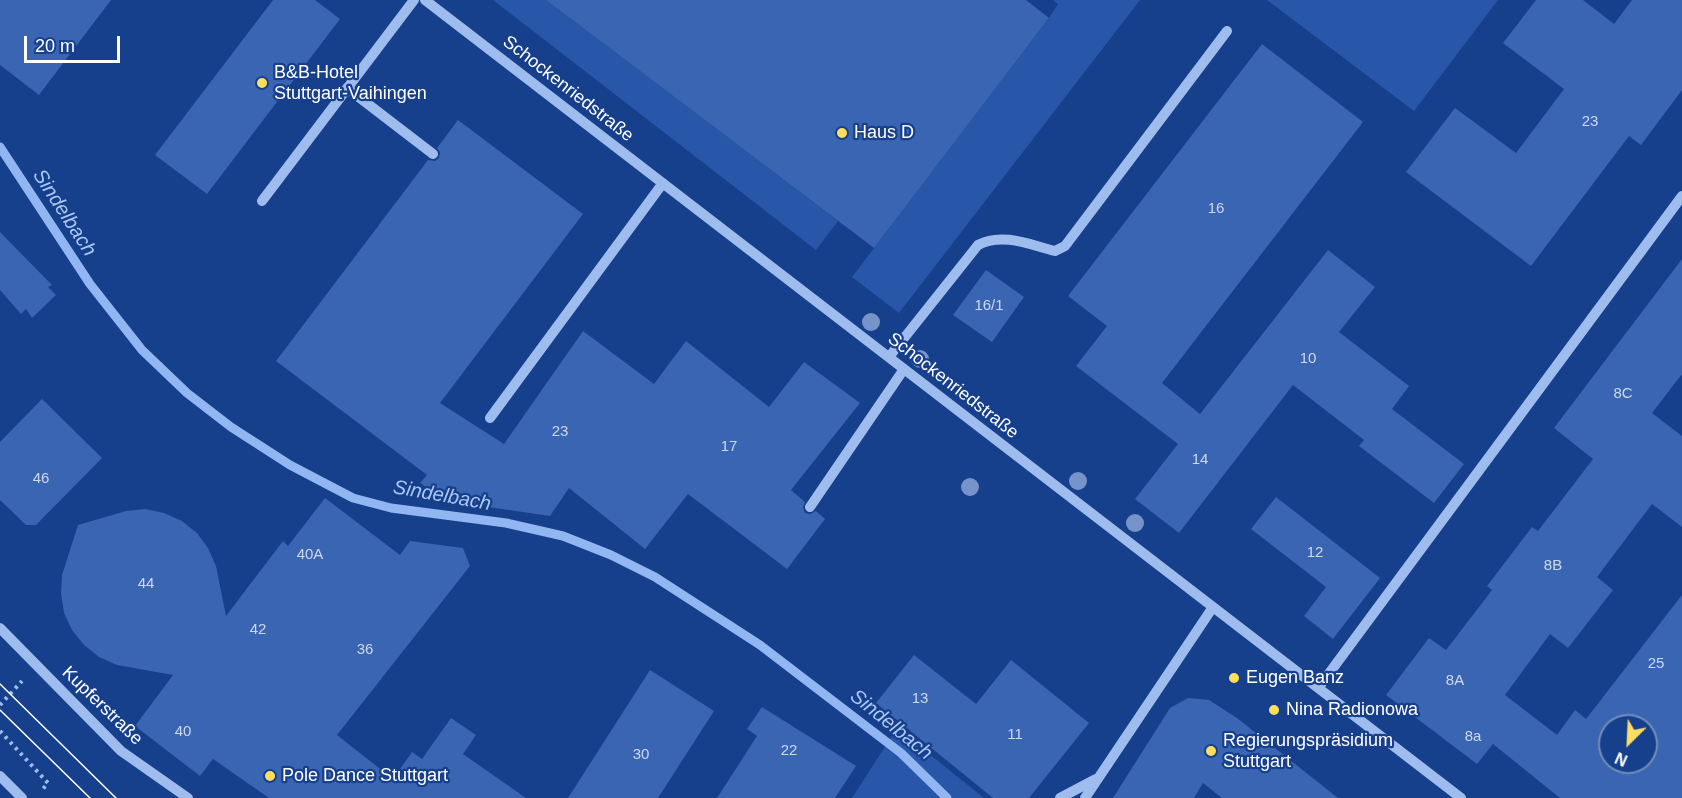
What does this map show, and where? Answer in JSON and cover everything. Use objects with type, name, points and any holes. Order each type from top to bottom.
[{"type":"street","points":[[262,201],[414,0]]},
{"type":"street","name":"Schockenriedstraße","points":[[425,0],[1461,798]]},
{"type":"street","points":[[889,357],[978,245],[989,239],[1018,241],[1055,251],[1065,246],[1227,30]]},
{"type":"street","points":[[347,88],[433,154]]},
{"type":"street","points":[[490,418],[663,183]]},
{"type":"street","points":[[1319,687],[1682,196]]},
{"type":"street","points":[[810,507],[904,369]]},
{"type":"street","points":[[1085,798],[1214,607]]},
{"type":"street","name":"Kupferstraße","points":[[0,628],[121,751],[188,798]]},
{"type":"street","points":[[0,776],[22,798]]},
{"type":"street","points":[[1060,798],[1099,778]]},
{"type":"path","points":[[0,705],[20,684]]},
{"type":"path","points":[[0,731],[48,783],[36,798]]},
{"type":"shaded area","points":[[493,0],[546,0],[838,221],[816,250]]},
{"type":"shaded area","points":[[1053,0],[1140,0],[899,313],[852,277],[1049,18],[1058,4]]},
{"type":"shaded area","points":[[1267,0],[1498,0],[1414,111]]},
{"type":"shaded area","points":[[897,728],[984,798],[852,798]]},
{"type":"building","points":[[0,0],[111,0],[39,95],[0,65]]},
{"type":"building","points":[[273,0],[315,0],[340,19],[207,194],[155,155]]},
{"type":"building","name":"Haus D","points":[[546,0],[1026,0],[1049,18],[874,248]]},
{"type":"building","points":[[1536,0],[1583,0],[1614,24],[1632,0],[1682,0],[1682,90],[1641,145],[1629,136],[1531,266],[1406,172],[1455,108],[1516,153],[1564,89],[1503,43]]},
{"type":"building","points":[[1262,44],[1363,122],[1162,383],[1200,414],[1328,250],[1375,287],[1339,332],[1409,386],[1392,409],[1464,464],[1434,503],[1359,446],[1364,440],[1293,385],[1179,533],[1135,499],[1178,444],[1076,366],[1107,326],[1068,296]]},
{"type":"building","points":[[458,120],[583,214],[440,403],[504,444],[583,331],[654,384],[686,341],[769,407],[804,362],[860,403],[791,490],[805,502],[803,507],[805,513],[810,514],[816,511],[825,519],[787,569],[688,494],[645,549],[569,488],[550,516],[447,501],[420,483],[427,475],[276,361],[428,160],[435,161],[439,158],[440,152],[437,148]]},
{"type":"building","points":[[0,232],[52,285],[48,287],[56,295],[32,318],[26,309],[21,314],[0,290]]},
{"type":"building","points":[[1682,259],[1682,374],[1652,413],[1682,436],[1682,527],[1652,504],[1597,577],[1613,590],[1568,648],[1550,634],[1505,695],[1557,735],[1575,710],[1586,719],[1682,595],[1682,798],[1560,798],[1493,744],[1477,764],[1386,695],[1429,638],[1446,650],[1492,590],[1487,586],[1532,527],[1538,531],[1593,459],[1554,428]]},
{"type":"building","points":[[986,270],[1024,297],[992,342],[953,315]]},
{"type":"building","points":[[42,399],[102,458],[36,525],[26,525],[0,500],[0,442]]},
{"type":"building","points":[[1276,497],[1380,578],[1333,639],[1304,616],[1326,587],[1251,529]]},
{"type":"building","points":[[325,498],[400,555],[410,541],[463,548],[470,566],[337,735],[393,779],[412,752],[422,759],[451,718],[476,735],[463,754],[526,798],[269,798],[213,759],[200,776],[135,726],[173,675],[117,665],[99,657],[84,645],[72,630],[64,613],[61,593],[62,575],[78,525],[126,511],[145,509],[164,513],[182,521],[197,533],[208,548],[216,566],[226,616],[283,541],[288,546]]},
{"type":"building","points":[[914,655],[976,704],[1011,660],[1089,723],[1029,798],[993,798],[876,703]]},
{"type":"building","points":[[650,670],[714,711],[658,798],[568,798]]},
{"type":"building","name":"Regierungspräsidium Stuttgart","points":[[1188,698],[1209,700],[1237,718],[1338,798],[1222,798],[1203,783],[1194,798],[1113,798],[1170,708]]},
{"type":"building","points":[[762,707],[856,766],[835,798],[717,798],[757,736],[747,729]]},
{"type":"waterway","name":"Sindelbach","points":[[0,147],[90,284],[142,350],[187,393],[231,427],[290,465],[353,498],[391,508],[506,523],[563,536],[611,555],[655,577],[760,645],[901,753],[947,798]]},
{"type":"tram line","points":[[0,684],[116,798]]},
{"type":"tram line","points":[[0,710],[90,798]]},
{"type":"place","name":"B&B-Hotel Stuttgart-Vaihingen","points":[[262,83]]},
{"type":"place","name":"Haus D","points":[[842,133]]},
{"type":"place","name":"Eugen Banz","points":[[1234,678]]},
{"type":"place","name":"Nina Radionowa","points":[[1274,710]]},
{"type":"place","name":"Regierungspräsidium Stuttgart","points":[[1211,751]]},
{"type":"place","name":"Pole Dance Stuttgart","points":[[270,776]]}]
